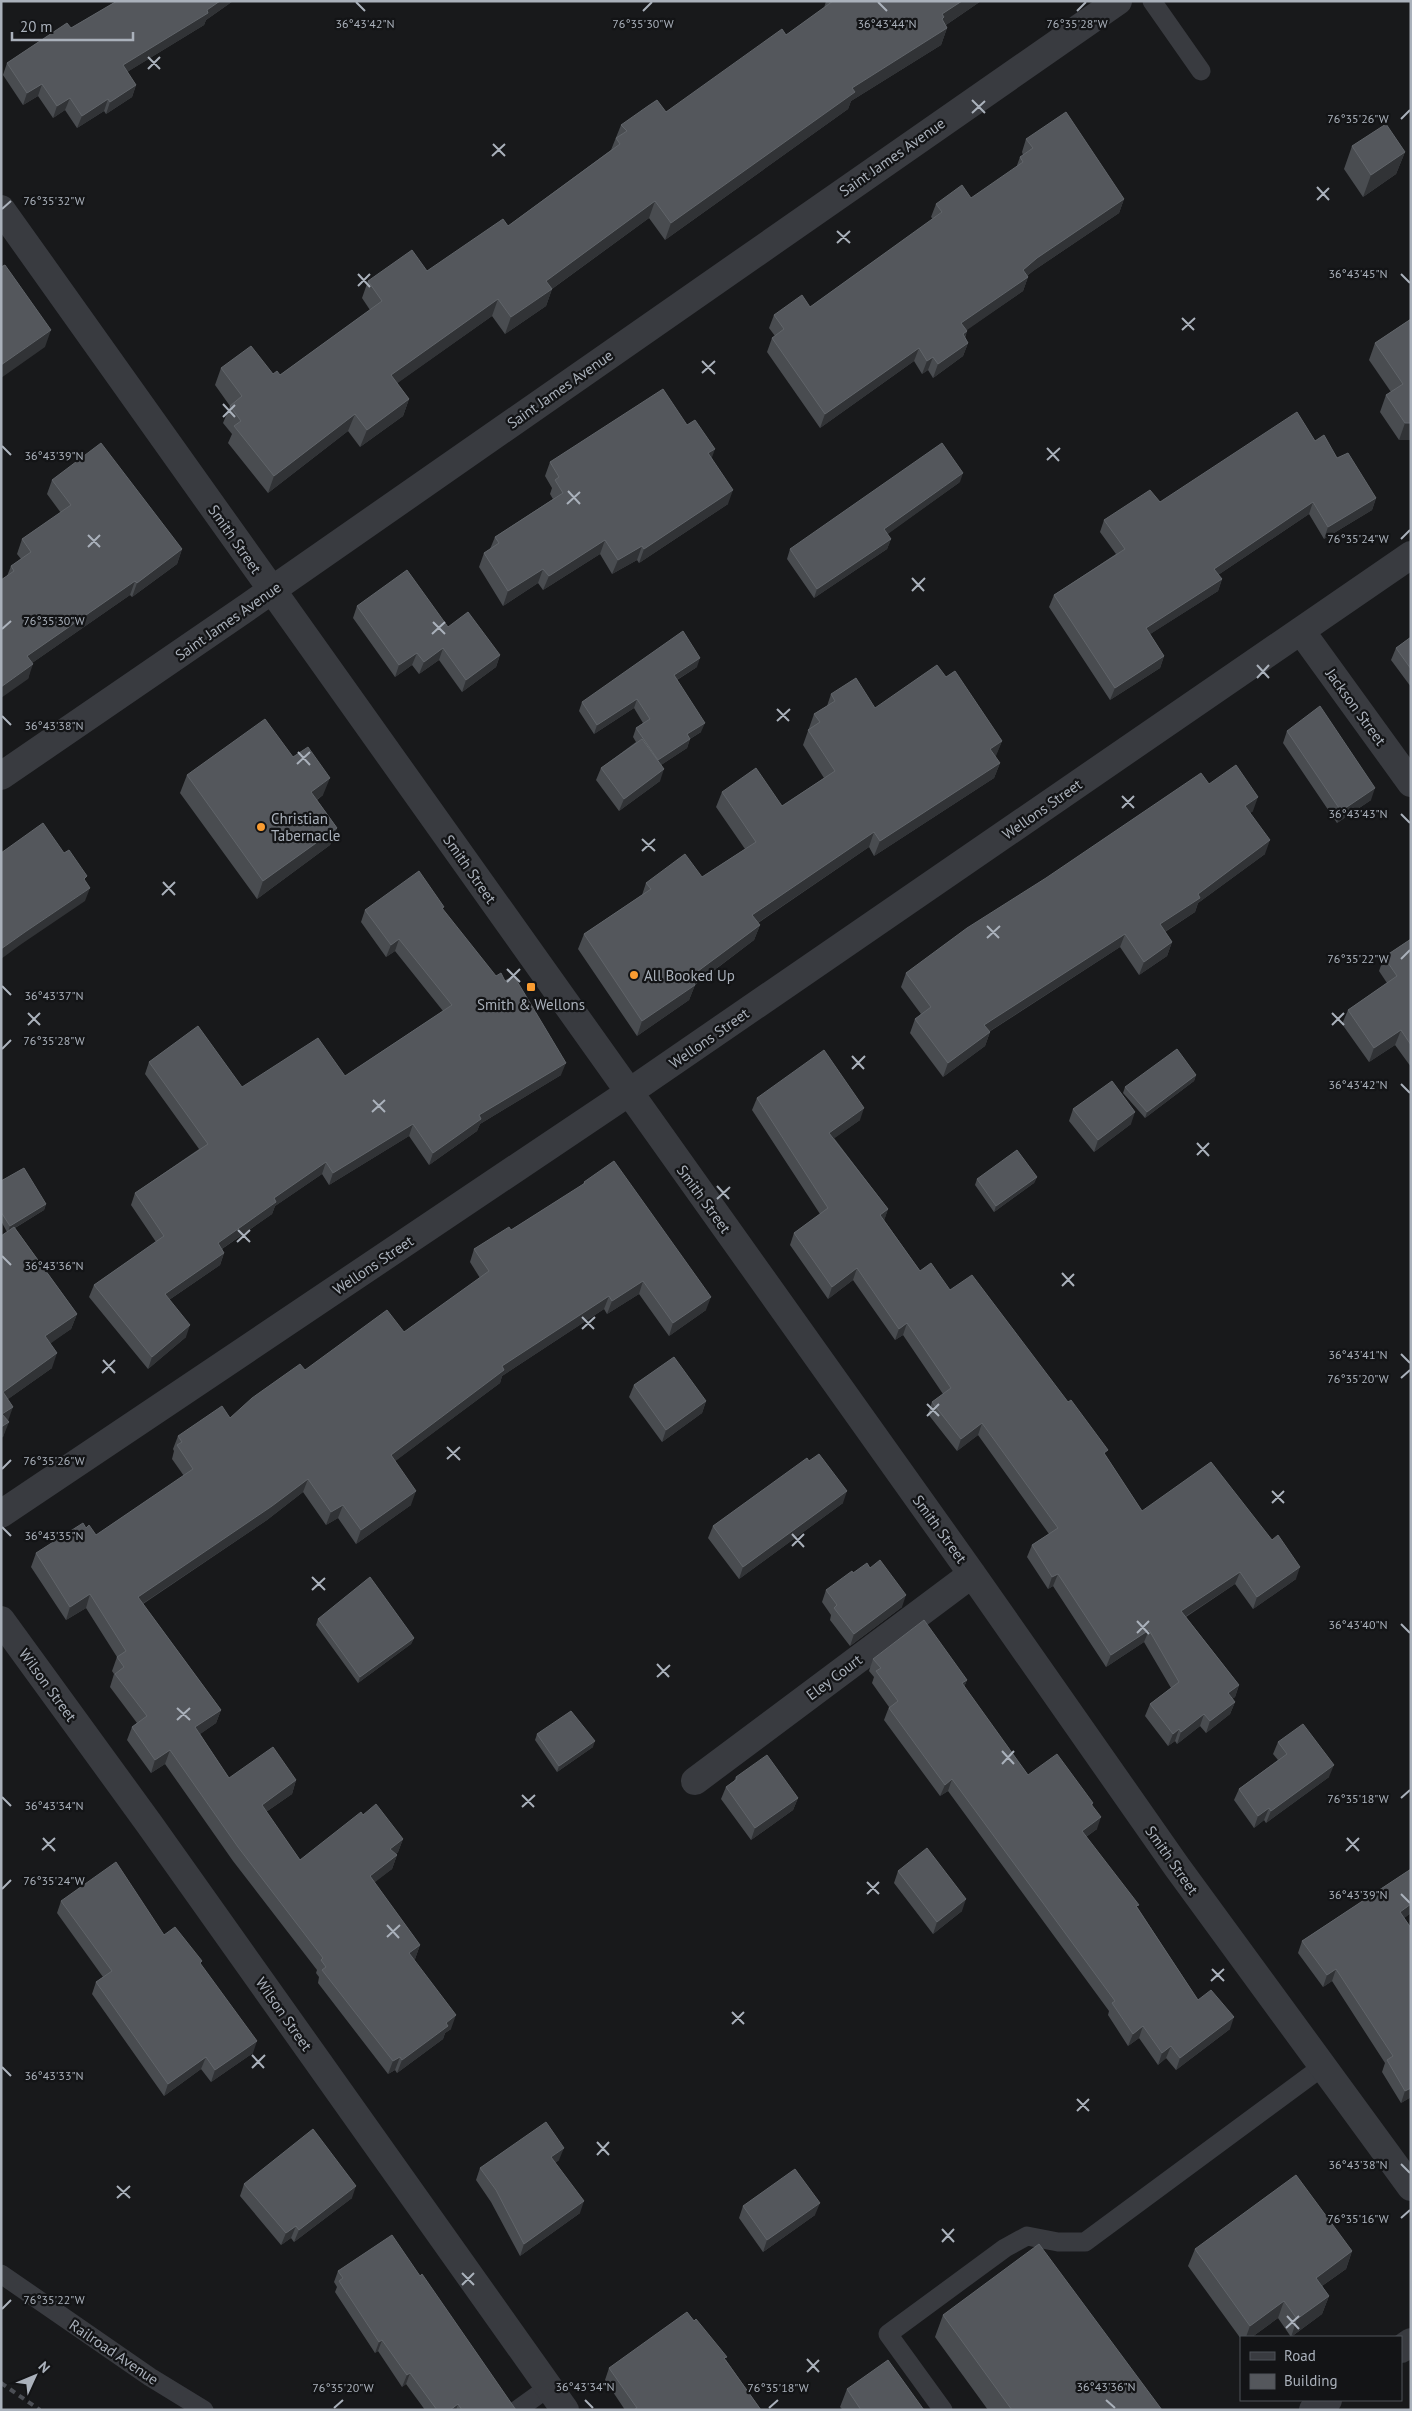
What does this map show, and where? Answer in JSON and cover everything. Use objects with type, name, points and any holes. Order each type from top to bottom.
[{"type":"street","name":"Saint James Avenue","points":[[1,776],[272,590],[1118,1]]},
{"type":"street","name":"Smith Street","points":[[1,209],[972,1574],[1177,1867],[1411,2187]]},
{"type":"street","name":"Wellons Street","points":[[1,1514],[628,1093],[1411,555]]},
{"type":"street","name":"Jackson Street","points":[[1302,631],[1411,784]]},
{"type":"street","name":"Eley Court","points":[[695,1781],[972,1574]]},
{"type":"street","name":"Wilson Street","points":[[1,1620],[162,1841],[565,2410]]},
{"type":"street","points":[[1313,2410],[1326,2401]]},
{"type":"lane","points":[[1152,1],[1201,71]]},
{"type":"lane","points":[[943,2410],[888,2334],[1006,2248],[1028,2236],[1058,2242],[1085,2242],[1322,2067]]},
{"type":"lane","name":"Railroad Avenue","points":[[1,2274],[150,2377],[204,2410]]},
{"type":"lane","points":[[517,2410],[549,2387]]},
{"type":"building","points":[[117,1],[220,1],[207,10],[208,13],[123,65],[136,85],[110,102],[108,99],[82,116],[70,98],[57,106],[42,84],[27,93],[7,63],[67,23],[71,28]]},
{"type":"building","points":[[833,1],[962,1],[942,14],[944,17],[942,19],[947,28],[852,88],[855,92],[671,223],[655,201],[546,281],[552,289],[511,317],[498,299],[391,375],[409,399],[367,430],[355,414],[274,476],[234,426],[241,421],[230,406],[242,396],[221,368],[251,346],[273,374],[277,371],[280,375],[382,301],[368,281],[412,250],[427,271],[503,219],[508,226],[620,144],[616,138],[627,131],[621,125],[648,106],[657,100],[666,112],[782,29],[786,35]]},
{"type":"building","points":[[1066,112],[1124,199],[1037,258],[1023,270],[1028,277],[961,323],[967,331],[963,334],[968,343],[938,364],[933,357],[927,361],[919,348],[825,414],[772,338],[784,329],[774,315],[802,295],[810,307],[942,212],[936,204],[962,185],[971,198],[1023,162],[1020,157],[1033,148],[1026,139]]},
{"type":"building","points":[[1386,124],[1405,152],[1371,175],[1352,146]]},
{"type":"building","points":[[5,265],[51,330],[1,365],[1,267]]},
{"type":"building","points":[[1411,319],[1411,423],[1405,423],[1386,395],[1403,384],[1375,343]]},
{"type":"building","points":[[663,389],[687,425],[695,420],[715,449],[708,453],[733,490],[644,549],[642,546],[618,560],[605,540],[549,576],[543,569],[508,591],[484,553],[499,543],[495,537],[563,493],[555,480],[559,477],[550,462]]},
{"type":"building","points":[[1297,412],[1315,441],[1324,435],[1337,458],[1348,453],[1376,498],[1328,527],[1313,502],[1214,569],[1222,579],[1146,628],[1164,656],[1115,688],[1054,595],[1125,549],[1104,520],[1150,490],[1160,502]]},
{"type":"building","points":[[101,443],[182,549],[137,583],[135,581],[27,656],[33,664],[1,687],[1,580],[14,571],[11,566],[31,552],[22,539],[71,505],[52,480]]},
{"type":"building","points":[[942,443],[963,473],[884,529],[891,539],[817,589],[790,549]]},
{"type":"building","points":[[407,570],[448,627],[468,612],[500,655],[466,680],[443,648],[424,662],[417,653],[399,665],[357,606]]},
{"type":"building","points":[[683,631],[700,658],[674,675],[705,723],[687,734],[690,739],[658,760],[636,728],[650,719],[637,699],[597,725],[582,702]]},
{"type":"building","points":[[1411,637],[1411,669],[1396,648]]},
{"type":"building","points":[[937,665],[946,677],[955,671],[1002,741],[990,749],[1000,763],[880,841],[874,832],[752,915],[760,925],[690,977],[695,985],[642,1021],[584,934],[651,889],[646,883],[685,854],[702,877],[756,842],[722,792],[756,768],[782,806],[835,771],[808,730],[820,722],[814,714],[835,701],[831,694],[856,678],[875,708]]},
{"type":"building","points":[[1320,706],[1375,788],[1341,811],[1287,731]]},
{"type":"building","name":"Christian Tabernacle","points":[[265,719],[293,757],[308,747],[330,778],[311,792],[337,828],[263,881],[187,775]]},
{"type":"building","points":[[642,739],[664,769],[624,799],[601,768]]},
{"type":"building","points":[[1236,765],[1258,797],[1245,806],[1270,840],[1198,894],[1200,898],[1160,924],[1172,942],[1144,962],[1125,934],[984,1025],[990,1032],[948,1063],[915,1019],[931,1007],[906,973],[967,928],[1046,878],[1201,773],[1209,784]]},
{"type":"building","points":[[43,823],[64,853],[69,850],[87,876],[84,879],[90,888],[1,949],[1,853]]},
{"type":"building","points":[[419,871],[444,907],[442,908],[496,976],[501,973],[505,981],[514,976],[566,1063],[479,1115],[481,1119],[433,1153],[413,1124],[333,1173],[326,1162],[274,1198],[276,1202],[218,1243],[224,1253],[165,1294],[190,1325],[152,1357],[94,1285],[164,1236],[135,1193],[208,1144],[149,1062],[198,1026],[242,1087],[318,1038],[345,1076],[452,1005],[399,939],[391,945],[365,910]]},
{"type":"building","points":[[1411,939],[1411,1045],[1401,1030],[1374,1048],[1348,1010],[1397,976],[1384,957]]},
{"type":"building","points":[[1177,1049],[1196,1075],[1147,1112],[1125,1087]]},
{"type":"building","points":[[824,1050],[864,1108],[829,1133],[888,1209],[880,1215],[920,1271],[931,1263],[950,1290],[972,1275],[1068,1402],[1071,1400],[1108,1450],[1104,1453],[1142,1511],[1211,1462],[1272,1540],[1278,1535],[1300,1567],[1257,1597],[1240,1572],[1181,1611],[1239,1685],[1228,1693],[1235,1702],[1210,1721],[1204,1714],[1181,1732],[1179,1729],[1173,1734],[1150,1704],[1179,1682],[1149,1630],[1111,1655],[1058,1574],[1052,1577],[1032,1545],[1058,1528],[982,1423],[961,1439],[932,1402],[951,1388],[907,1323],[899,1329],[857,1268],[832,1287],[794,1233],[828,1208],[757,1098]]},
{"type":"building","points":[[1112,1081],[1135,1112],[1098,1140],[1073,1109]]},
{"type":"building","points":[[1017,1150],[1037,1177],[996,1206],[977,1179]]},
{"type":"building","points":[[614,1161],[711,1297],[673,1323],[643,1281],[612,1301],[609,1296],[502,1366],[504,1370],[391,1455],[416,1491],[361,1530],[343,1505],[331,1512],[308,1479],[272,1506],[138,1597],[221,1710],[195,1727],[229,1778],[273,1747],[296,1780],[262,1805],[300,1860],[361,1812],[363,1815],[376,1804],[403,1839],[390,1849],[397,1855],[370,1876],[420,1945],[409,1953],[456,2015],[446,2023],[448,2026],[402,2060],[400,2057],[393,2061],[322,1970],[326,1967],[321,1960],[323,1958],[238,1847],[170,1750],[155,1760],[132,1727],[147,1716],[115,1674],[124,1667],[117,1657],[126,1651],[90,1594],[70,1607],[36,1553],[83,1523],[86,1528],[89,1525],[96,1535],[193,1469],[177,1445],[182,1442],[178,1436],[222,1406],[230,1418],[252,1398],[300,1364],[305,1370],[387,1310],[404,1332],[489,1271],[474,1249],[509,1227],[511,1230],[585,1183]]},
{"type":"building","points":[[24,1168],[46,1204],[10,1226],[1,1212],[1,1181]]},
{"type":"building","points":[[14,1227],[77,1314],[45,1336],[57,1353],[3,1392],[13,1407],[2,1414],[9,1422],[1,1427],[1,1236]]},
{"type":"building","points":[[674,1357],[706,1401],[666,1430],[634,1385]]},
{"type":"building","points":[[819,1454],[847,1491],[743,1567],[713,1526],[807,1458],[809,1461]]},
{"type":"building","points":[[880,1560],[906,1595],[854,1634],[834,1608],[837,1605],[826,1590],[852,1571],[853,1573],[867,1563],[870,1568]]},
{"type":"building","points":[[370,1577],[414,1638],[360,1677],[318,1619]]},
{"type":"building","points":[[924,1620],[967,1680],[962,1683],[1028,1775],[1057,1754],[1101,1817],[1082,1831],[1139,1905],[1136,1906],[1198,2000],[1211,1990],[1234,2017],[1180,2058],[1171,2046],[1162,2053],[1143,2026],[1133,2034],[1112,2003],[1115,2001],[952,1779],[945,1785],[889,1708],[898,1701],[876,1671],[881,1668],[873,1659]]},
{"type":"building","points":[[571,1711],[595,1741],[559,1766],[537,1734]]},
{"type":"building","points":[[1303,1724],[1334,1765],[1271,1811],[1269,1808],[1258,1816],[1239,1789],[1287,1754],[1278,1742]]},
{"type":"building","points":[[767,1755],[798,1798],[755,1828],[726,1787],[737,1779],[736,1777]]},
{"type":"building","points":[[927,1848],[966,1899],[937,1922],[898,1871]]},
{"type":"building","points":[[116,1862],[164,1935],[175,1927],[202,1961],[200,1963],[257,2041],[215,2070],[206,2057],[168,2084],[96,1982],[112,1971],[61,1901]]},
{"type":"building","points":[[1411,1869],[1411,1904],[1400,1912],[1411,1928],[1411,2088],[1405,2091],[1387,2060],[1393,2056],[1336,1969],[1327,1975],[1302,1941]]},
{"type":"building","points":[[546,2122],[564,2148],[551,2157],[584,2201],[524,2244],[496,2190],[480,2168]]},
{"type":"building","points":[[313,2129],[356,2186],[299,2230],[296,2226],[286,2233],[244,2184]]},
{"type":"building","points":[[795,2169],[820,2203],[767,2240],[743,2206]]},
{"type":"building","points":[[1296,2175],[1352,2251],[1316,2278],[1329,2296],[1297,2319],[1284,2301],[1250,2326],[1195,2249]]},
{"type":"building","points":[[392,2235],[420,2276],[422,2274],[516,2410],[462,2410],[458,2404],[450,2410],[437,2410],[410,2373],[407,2375],[382,2340],[379,2342],[339,2281],[343,2278],[338,2271]]},
{"type":"building","points":[[1039,2244],[1162,2410],[1012,2410],[943,2315]]},
{"type":"building","points":[[687,2312],[694,2321],[696,2319],[727,2357],[724,2358],[761,2410],[635,2409],[637,2408],[609,2368]]},
{"type":"building","points":[[888,2360],[924,2410],[861,2410],[847,2389]]},
{"type":"railway","points":[[1,2383],[40,2410]]},
{"type":"place","name":"Christian Tabernacle","points":[[261,827]]},
{"type":"place","name":"All Booked Up","points":[[634,975]]},
{"type":"place","name":"Smith & Wellons","points":[[531,987]]}]
